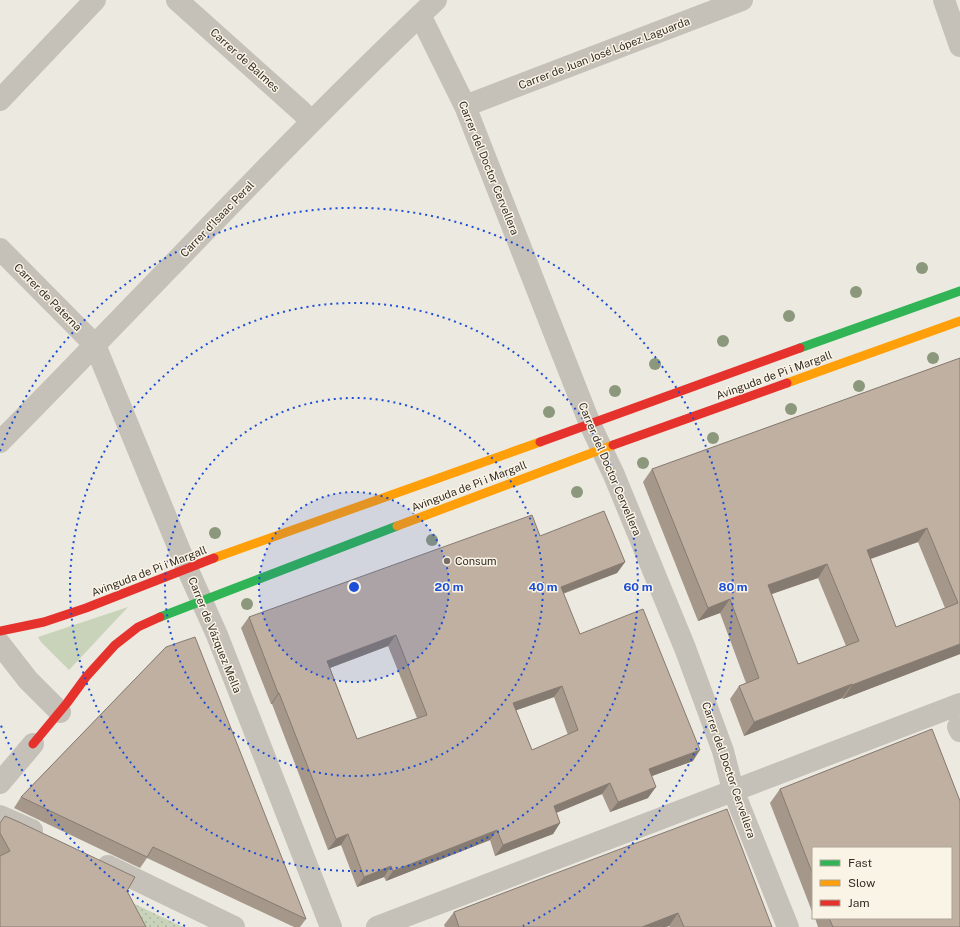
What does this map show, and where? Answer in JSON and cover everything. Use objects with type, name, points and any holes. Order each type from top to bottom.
[{"type":"street","points":[[0,100],[95,0]]},
{"type":"street","name":"Carrer de Balmes","points":[[177,0],[301,111],[311,122]]},
{"type":"street","name":"Carrer d'Isaac Peral","points":[[0,442],[311,122],[436,0]]},
{"type":"street","name":"Carrer de Juan José López Laguarda","points":[[465,106],[742,0]]},
{"type":"street","points":[[944,0],[960,46]]},
{"type":"street","name":"Carrer del Doctor Cervellera","points":[[420,15],[465,106],[590,424],[603,449],[685,648],[723,751],[733,790],[788,927]]},
{"type":"street","name":"Carrer de Paterna","points":[[0,249],[95,345]]},
{"type":"street","name":"Avinguda de Pi i Margall","points":[[0,631],[44,622],[86,608],[187,568],[960,291]]},
{"type":"street","name":"Avinguda de Pi i Margall","points":[[33,744],[60,712],[86,677],[115,645],[138,627],[163,615],[603,449],[960,321]]},
{"type":"street","name":"Carrer de Vázquez Mella","points":[[95,345],[225,657],[331,927]]},
{"type":"street","points":[[0,644],[28,680],[60,712]]},
{"type":"street","points":[[377,927],[960,704]]},
{"type":"street","points":[[0,783],[33,744]]},
{"type":"street","points":[[0,816],[51,839]]},
{"type":"street","points":[[94,859],[234,927]]},
{"type":"green space","points":[[128,607],[69,670],[41,642],[38,637]]},
{"type":"green space","points":[[122,898],[183,927],[132,927]]},
{"type":"building","points":[[960,358],[960,644],[754,722],[739,686],[759,678],[730,599],[708,608],[652,469]],"holes":[[[927,528],[958,603],[896,627],[867,550]],[[827,564],[859,641],[798,664],[768,585]]]},
{"type":"building","points":[[604,511],[625,562],[561,587],[580,634],[643,609],[700,750],[649,769],[656,787],[618,802],[610,783],[554,806],[560,823],[503,845],[497,830],[393,871],[391,866],[364,877],[348,834],[336,839],[249,617],[532,515],[540,536]],"holes":[[[396,635],[427,715],[357,739],[327,661]],[[562,686],[578,730],[532,750],[513,703]]]},
{"type":"building","points":[[195,637],[306,919],[153,847],[147,857],[21,797],[166,647]]},
{"type":"building","points":[[932,729],[960,801],[960,927],[833,927],[829,919],[952,919],[952,847],[812,847],[812,872],[780,789]]},
{"type":"building","points":[[727,809],[772,927],[684,927],[678,913],[642,927],[459,927],[454,912]]},
{"type":"building","points":[[5,816],[135,877],[127,891],[146,927],[0,927],[0,856],[10,851],[0,833],[0,823]]},
{"type":"traffic: fast","points":[[800,348],[960,291]]},
{"type":"traffic: fast","points":[[160,617],[397,526]]},
{"type":"traffic: slow","points":[[787,383],[960,321]]},
{"type":"traffic: slow","points":[[214,558],[540,442]]},
{"type":"traffic: slow","points":[[397,526],[613,445]]},
{"type":"traffic: jam","points":[[540,442],[800,348]]},
{"type":"traffic: jam","points":[[613,445],[787,383]]},
{"type":"traffic: jam","points":[[0,631],[44,622],[86,608],[214,558]]},
{"type":"traffic: jam","points":[[33,744],[67,703],[86,677],[115,645],[138,627],[160,617]]},
{"type":"place","name":"Consum","points":[[447,561]]}]
